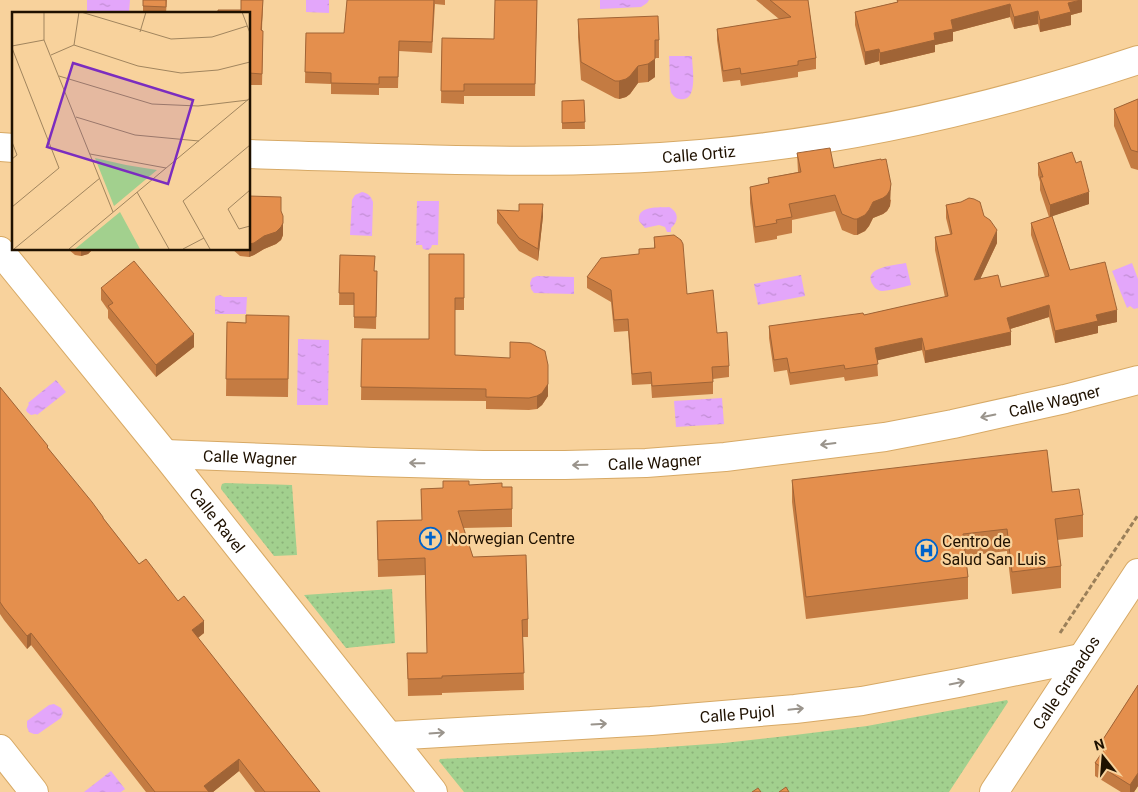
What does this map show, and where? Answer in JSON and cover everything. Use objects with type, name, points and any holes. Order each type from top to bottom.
[{"type":"street","name":"Calle Ortiz","points":[[250,154],[458,160],[580,161],[710,153],[786,144],[906,124],[1080,80],[1138,60]]},
{"type":"street","name":"Calle Ravel","points":[[0,251],[165,454],[433,792]]},
{"type":"street","name":"Calle Wagner","points":[[165,454],[483,465],[646,463],[716,458],[885,437],[1065,399],[1138,380]]},
{"type":"street","name":"Calle Granados","points":[[994,792],[1138,573]]},
{"type":"street","name":"Calle Pujol","points":[[389,736],[651,721],[796,710],[862,701],[1082,658]]},
{"type":"street","points":[[0,750],[34,792]]},
{"type":"path","points":[[1056,638],[1138,514]]},
{"type":"green space","points":[[222,484],[292,485],[297,555],[274,556],[221,489]]},
{"type":"green space","points":[[392,589],[395,643],[346,648],[304,595]]},
{"type":"green space","points":[[1007,700],[1008,702],[949,792],[464,792],[439,761],[440,759],[724,743],[867,726]]},
{"type":"water","points":[[87,0],[130,0],[129,12],[87,11]]},
{"type":"water","points":[[306,0],[329,0],[329,13],[306,12]]},
{"type":"water","points":[[600,0],[649,0],[641,7],[600,9]]},
{"type":"water","points":[[669,56],[692,56],[692,90],[686,98],[677,98],[671,92]]},
{"type":"water","points":[[362,192],[369,195],[373,202],[372,236],[350,235],[352,200],[355,195]]},
{"type":"water","points":[[417,201],[439,201],[438,245],[432,245],[428,250],[423,249],[422,245],[416,245]]},
{"type":"water","points":[[669,207],[675,211],[677,217],[671,232],[667,232],[665,227],[659,225],[645,228],[639,221],[641,212],[649,208]]},
{"type":"water","points":[[906,263],[911,285],[883,291],[877,290],[871,279],[872,274],[881,268]]},
{"type":"water","points":[[1132,263],[1138,279],[1138,308],[1134,309],[1130,306],[1127,308],[1112,271]]},
{"type":"water","points":[[801,275],[805,296],[758,305],[754,284]]},
{"type":"water","points":[[537,276],[574,277],[574,294],[534,293],[530,283],[532,278]]},
{"type":"water","points":[[220,295],[224,297],[247,297],[246,314],[215,314],[215,298]]},
{"type":"water","points":[[298,339],[329,340],[328,405],[297,405]]},
{"type":"water","points":[[56,380],[66,392],[37,415],[31,415],[27,412],[28,403]]},
{"type":"water","points":[[722,398],[724,424],[676,427],[674,401]]},
{"type":"water","points":[[54,704],[61,708],[63,713],[61,718],[38,734],[29,732],[27,721],[49,705]]},
{"type":"water","points":[[111,771],[125,789],[121,792],[84,792]]},
{"type":"building","points":[[143,0],[166,0],[166,7],[143,6]]},
{"type":"building","points":[[241,0],[263,0],[261,30],[263,31],[262,74],[250,73],[250,12],[218,12],[218,10],[241,10]]},
{"type":"building","points":[[347,0],[434,0],[432,42],[399,41],[398,77],[379,77],[379,84],[331,83],[331,73],[305,72],[306,33],[344,33]]},
{"type":"building","points":[[495,0],[537,0],[535,84],[464,84],[464,91],[441,91],[442,38],[494,39]]},
{"type":"building","points":[[770,0],[808,0],[816,58],[798,61],[798,65],[741,74],[740,68],[723,71],[717,29],[791,17]]},
{"type":"building","points":[[897,0],[1081,0],[1068,3],[1071,12],[1040,20],[1038,11],[1014,17],[1010,4],[951,20],[953,29],[934,33],[935,40],[880,53],[879,49],[865,52],[855,12],[898,2]]},
{"type":"building","points":[[658,16],[659,40],[655,40],[655,59],[648,64],[638,66],[626,79],[615,81],[581,62],[578,19]]},
{"type":"building","points":[[1138,99],[1138,152],[1131,150],[1114,109]]},
{"type":"building","points":[[584,100],[585,122],[562,123],[562,101]]},
{"type":"building","points":[[830,148],[834,168],[886,159],[891,184],[887,195],[873,202],[865,215],[857,219],[842,214],[835,195],[789,204],[792,217],[776,220],[777,223],[755,227],[750,187],[769,183],[768,178],[801,172],[797,153]]},
{"type":"building","points":[[1072,152],[1076,163],[1081,161],[1089,192],[1050,205],[1040,177],[1043,177],[1038,163]]},
{"type":"building","points":[[250,196],[281,197],[283,223],[281,227],[276,232],[264,236],[250,244]]},
{"type":"building","points":[[969,198],[980,202],[984,216],[990,220],[997,230],[974,280],[998,275],[1001,287],[1049,276],[1031,223],[1052,216],[1070,270],[1105,262],[1117,310],[1096,315],[1098,321],[1055,331],[1049,305],[1007,318],[1011,332],[925,351],[922,338],[875,348],[878,364],[845,369],[844,365],[790,373],[787,358],[774,360],[769,326],[863,313],[864,315],[948,296],[935,237],[952,234],[946,205]]},
{"type":"building","points":[[519,204],[543,204],[538,249],[519,238],[497,210],[519,211]]},
{"type":"building","points":[[674,235],[683,244],[687,294],[713,290],[717,333],[727,332],[729,366],[712,367],[713,382],[652,386],[651,372],[632,374],[628,319],[614,320],[611,290],[587,277],[601,258],[639,254],[639,249],[655,248],[654,237]]},
{"type":"building","points":[[429,254],[464,254],[464,298],[455,298],[455,355],[510,358],[510,342],[530,343],[545,351],[548,365],[548,384],[542,393],[529,398],[486,397],[486,389],[361,387],[362,339],[429,339]]},
{"type":"building","points":[[340,255],[375,256],[374,271],[377,271],[376,317],[354,317],[354,293],[339,293]]},
{"type":"building","points":[[134,261],[194,334],[156,365],[108,306],[113,303],[101,288]]},
{"type":"building","points":[[246,315],[289,316],[288,379],[226,379],[227,322],[246,323]]},
{"type":"building","points":[[0,387],[139,564],[146,559],[178,601],[184,596],[204,621],[192,630],[320,792],[265,792],[239,759],[204,786],[209,792],[155,792],[31,633],[27,636],[4,608],[0,602]]},
{"type":"building","points":[[1047,450],[1052,492],[1079,489],[1083,515],[1055,519],[1061,566],[1012,572],[1007,529],[963,534],[968,577],[806,597],[792,480]]},
{"type":"building","points":[[443,481],[469,481],[469,485],[502,483],[502,487],[512,487],[512,509],[458,511],[473,557],[526,555],[528,619],[522,620],[524,673],[408,679],[407,653],[427,653],[425,558],[378,560],[377,521],[422,520],[421,489],[443,488]]},
{"type":"building","points":[[1138,685],[1138,773],[1130,785],[1095,763],[1105,748],[1100,744]]},
{"type":"building","points":[[786,787],[789,792],[779,792]]},
{"type":"building","points":[[758,788],[761,792],[752,792]]},
{"type":"place","name":"Norwegian Centre","points":[[431,538]]},
{"type":"place","name":"Centro de Salud San Luis","points":[[926,550]]}]
